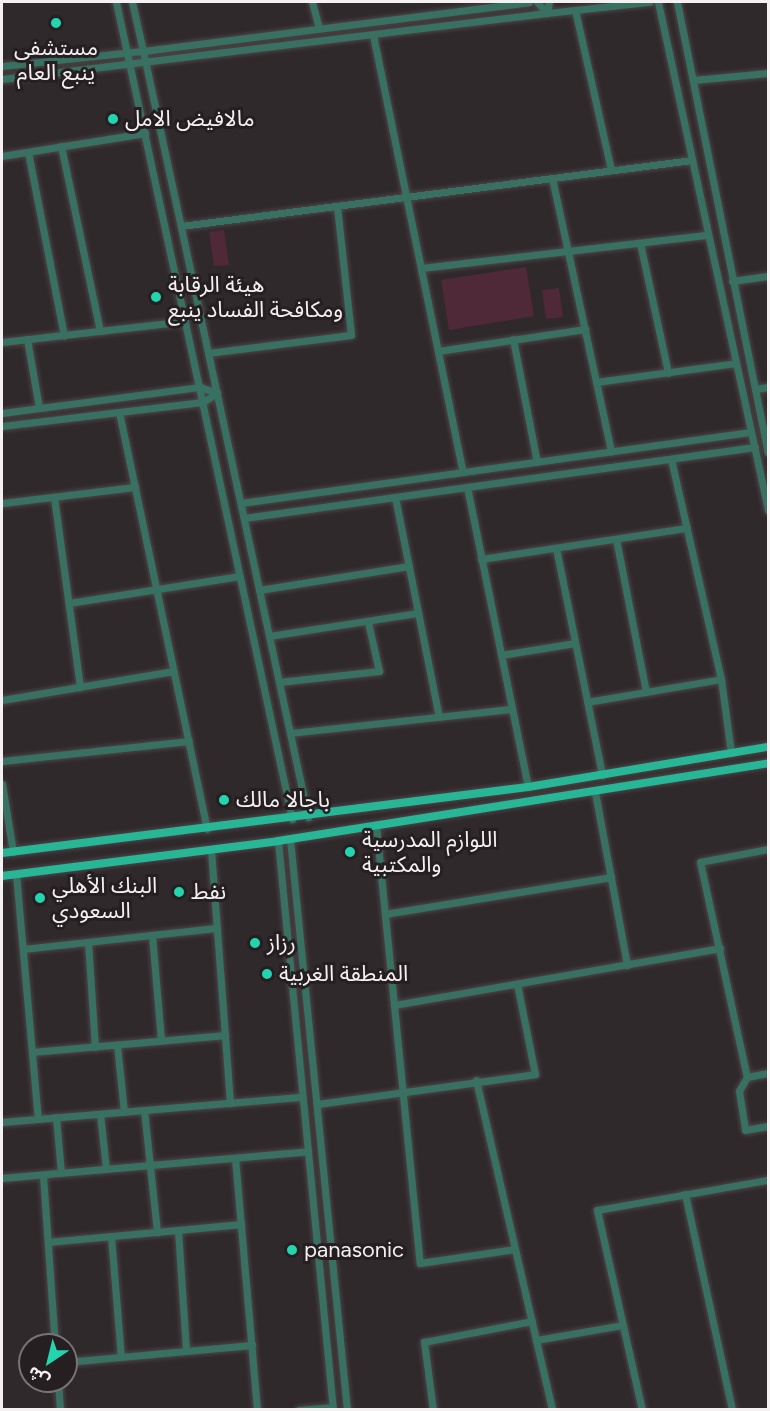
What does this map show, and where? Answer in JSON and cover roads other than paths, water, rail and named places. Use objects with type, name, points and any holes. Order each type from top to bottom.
[{"type":"main road","points":[[2,853],[308,817],[528,787],[768,747]]},
{"type":"main road","points":[[2,876],[278,841],[768,763]]},
{"type":"street","points":[[116,2],[292,819]]},
{"type":"street","points":[[132,2],[308,817]]},
{"type":"street","points":[[312,2],[319,28]]},
{"type":"street","points":[[2,66],[143,51],[319,28],[459,5],[529,2]]},
{"type":"street","points":[[537,2],[548,13]]},
{"type":"street","points":[[548,13],[549,2]]},
{"type":"street","points":[[2,79],[649,2]]},
{"type":"street","points":[[658,2],[768,510]]},
{"type":"street","points":[[677,2],[768,452]]},
{"type":"street","points":[[575,10],[611,170]]},
{"type":"street","points":[[373,35],[463,472]]},
{"type":"street","points":[[693,80],[768,72]]},
{"type":"street","points":[[2,156],[145,133]]},
{"type":"street","points":[[61,146],[100,331]]},
{"type":"street","points":[[28,152],[64,335]]},
{"type":"street","points":[[181,226],[692,160]]},
{"type":"street","points":[[552,178],[611,452]]},
{"type":"street","points":[[208,353],[351,335],[337,206]]},
{"type":"street","points":[[421,268],[708,235]]},
{"type":"street","points":[[640,243],[668,373]]},
{"type":"street","points":[[732,281],[768,276]]},
{"type":"street","points":[[2,342],[185,321]]},
{"type":"street","points":[[438,351],[585,329]]},
{"type":"street","points":[[27,339],[39,408]]},
{"type":"street","points":[[513,339],[537,462]]},
{"type":"street","points":[[596,382],[736,363]]},
{"type":"street","points":[[2,413],[200,387],[217,393]]},
{"type":"street","points":[[756,389],[768,387]]},
{"type":"street","points":[[2,426],[203,402],[217,393]]},
{"type":"street","points":[[119,412],[207,829]]},
{"type":"street","points":[[241,503],[752,432]]},
{"type":"street","points":[[244,518],[755,447]]},
{"type":"street","points":[[576,456],[578,472]]},
{"type":"street","points":[[671,459],[721,679],[731,753]]},
{"type":"street","points":[[2,504],[135,487]]},
{"type":"street","points":[[467,487],[528,787]]},
{"type":"street","points":[[54,497],[80,687]]},
{"type":"street","points":[[395,497],[439,717]]},
{"type":"street","points":[[482,559],[687,528]]},
{"type":"street","points":[[616,539],[646,692]]},
{"type":"street","points":[[556,548],[602,775]]},
{"type":"street","points":[[259,590],[409,566]]},
{"type":"street","points":[[69,603],[240,576]]},
{"type":"street","points":[[269,636],[418,613]]},
{"type":"street","points":[[279,682],[379,671],[368,622]]},
{"type":"street","points":[[501,655],[575,643]]},
{"type":"street","points":[[2,700],[174,671]]},
{"type":"street","points":[[587,702],[721,679]]},
{"type":"street","points":[[290,733],[512,709]]},
{"type":"street","points":[[2,761],[189,741]]},
{"type":"street","points":[[2,784],[13,852]]},
{"type":"street","points":[[595,792],[627,965]]},
{"type":"street","points":[[376,825],[420,1263],[515,1249]]},
{"type":"street","points":[[290,839],[347,1410]]},
{"type":"street","points":[[278,841],[333,1408],[298,1410]]},
{"type":"street","points":[[768,849],[700,862],[747,1077],[739,1091],[745,1130],[768,1126]]},
{"type":"street","points":[[211,850],[230,1103]]},
{"type":"street","points":[[16,874],[38,1119]]},
{"type":"street","points":[[385,914],[611,877]]},
{"type":"street","points":[[23,949],[217,928]]},
{"type":"street","points":[[153,935],[161,1041]]},
{"type":"street","points":[[88,942],[94,1047]]},
{"type":"street","points":[[394,1005],[720,948]]},
{"type":"street","points":[[317,1104],[402,1090],[535,1074],[517,984]]},
{"type":"street","points":[[32,1052],[225,1035]]},
{"type":"street","points":[[117,1045],[124,1112]]},
{"type":"street","points":[[747,1077],[768,1073]]},
{"type":"street","points":[[476,1080],[552,1410]]},
{"type":"street","points":[[2,1122],[302,1097]]},
{"type":"street","points":[[144,1110],[158,1232]]},
{"type":"street","points":[[100,1114],[106,1169]]},
{"type":"street","points":[[56,1117],[62,1173]]},
{"type":"street","points":[[2,1178],[308,1151]]},
{"type":"street","points":[[235,1158],[257,1410]]},
{"type":"street","points":[[43,1175],[54,1333]]},
{"type":"street","points":[[642,1410],[597,1210],[768,1180]]},
{"type":"street","points":[[685,1194],[732,1410]]},
{"type":"street","points":[[48,1242],[241,1224]]},
{"type":"street","points":[[178,1230],[186,1351]]},
{"type":"street","points":[[111,1236],[122,1357]]},
{"type":"street","points":[[433,1410],[424,1342],[531,1321]]},
{"type":"street","points":[[536,1340],[623,1325]]},
{"type":"street","points":[[78,1361],[252,1345]]},
{"type":"street","points":[[59,1393],[60,1410]]},
{"type":"place","name":"مستشفى ينبع العام","points":[[56,23]]},
{"type":"place","name":"مالافيض الامل","points":[[113,119]]},
{"type":"place","name":"هيئة الرقابة ومكافحة الفساد ينبع","points":[[156,297]]},
{"type":"place","name":"باجالا مالك","points":[[224,800]]},
{"type":"place","name":"اللوازم المدرسية والمكتبية","points":[[350,852]]},
{"type":"place","name":"نفط","points":[[179,892]]},
{"type":"place","name":"البنك الأهلي السعودي","points":[[40,898]]},
{"type":"place","name":"رزاز","points":[[255,943]]},
{"type":"place","name":"المنطقة الغربية","points":[[267,974]]},
{"type":"place","name":"panasonic","points":[[292,1250]]}]
